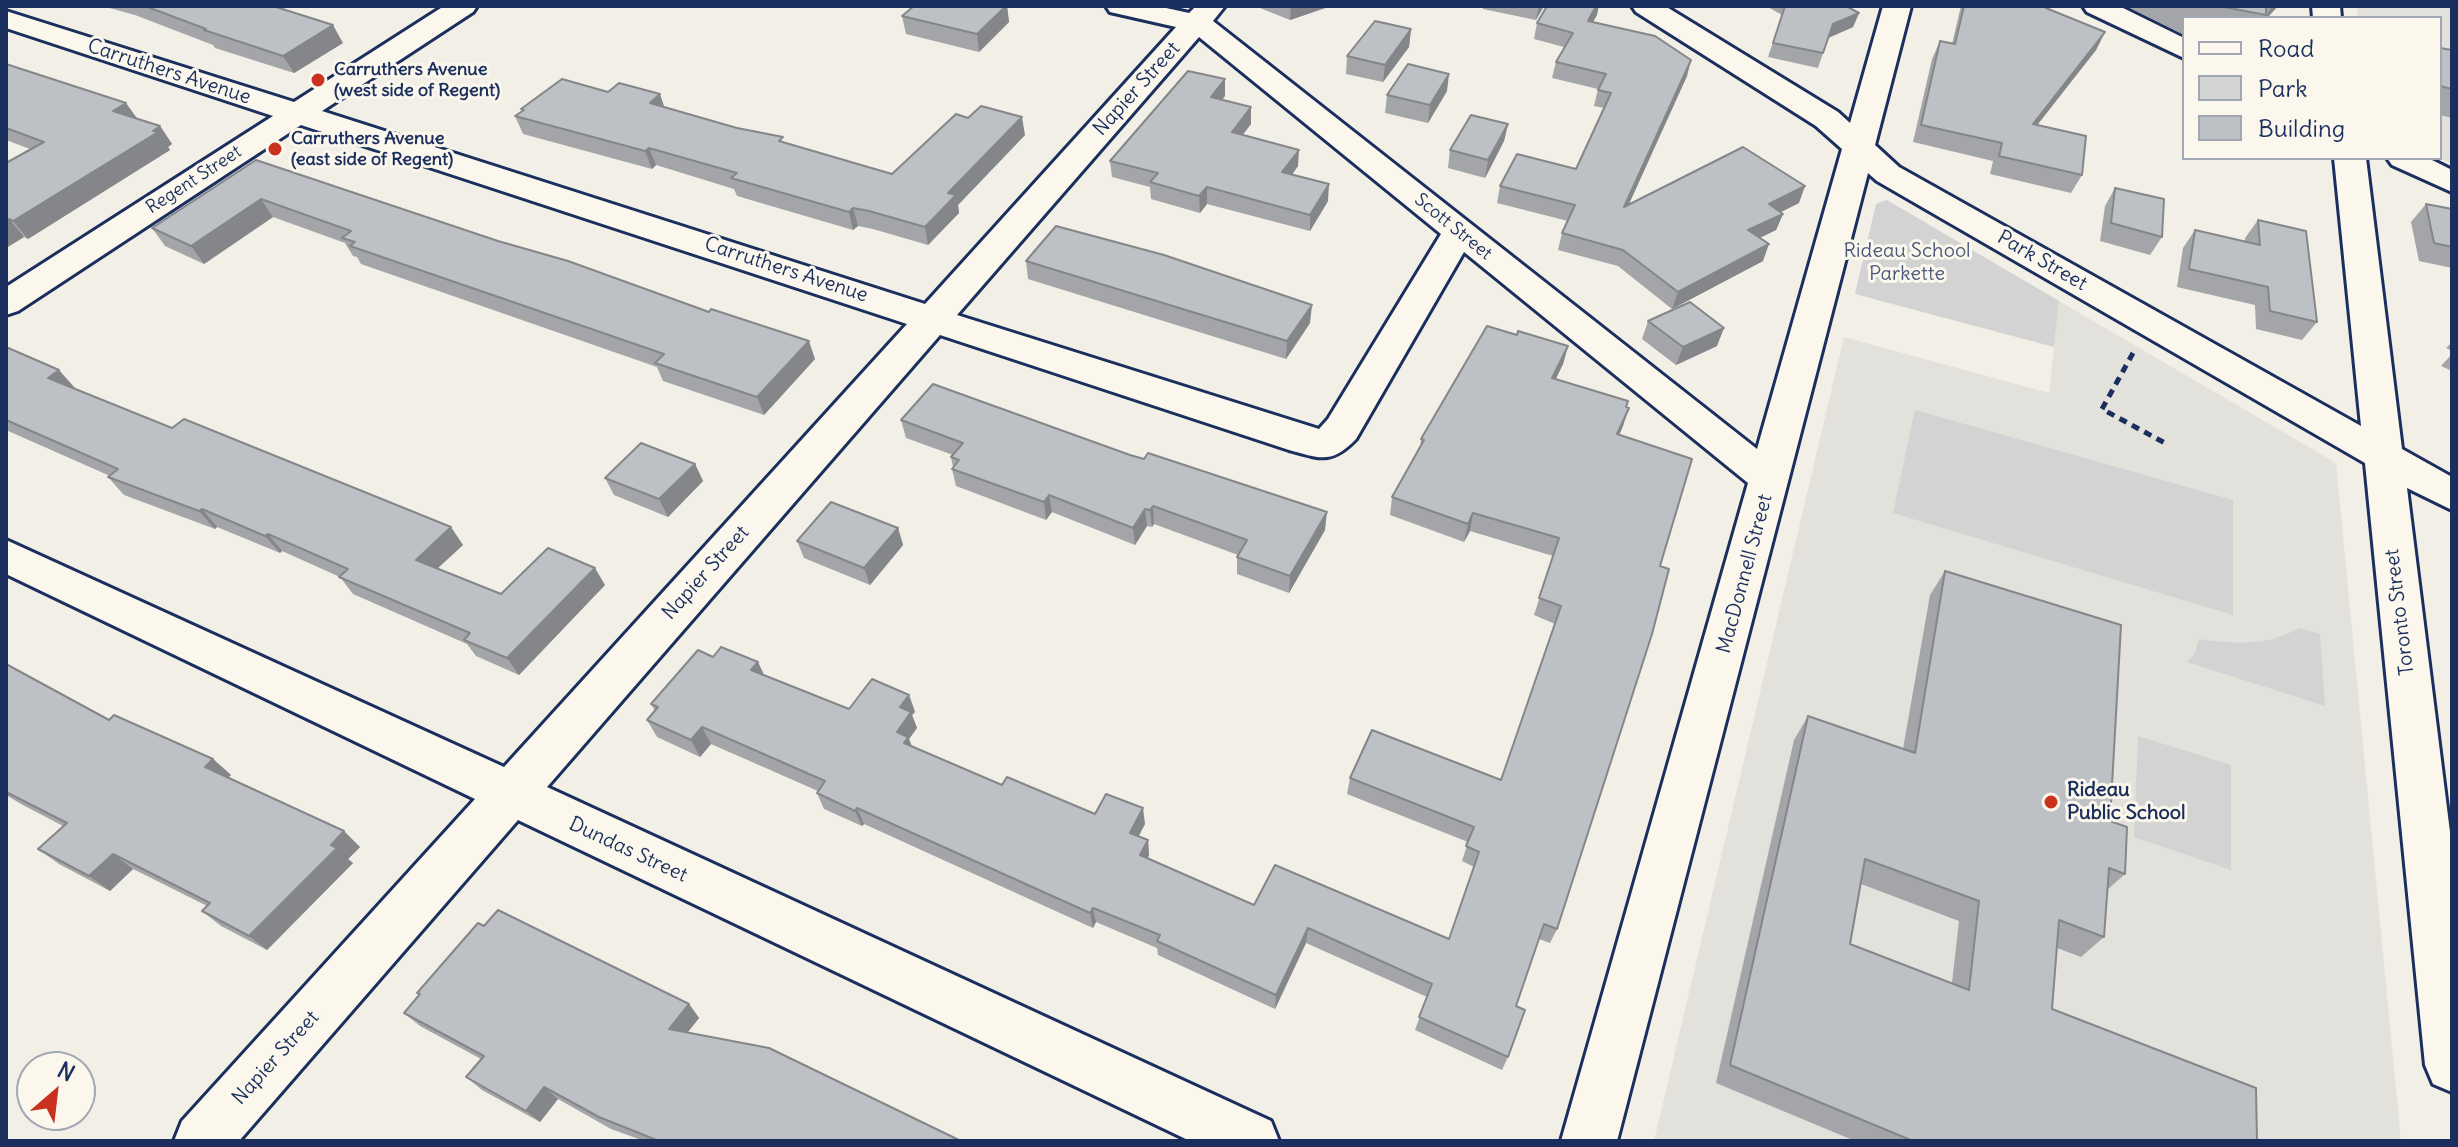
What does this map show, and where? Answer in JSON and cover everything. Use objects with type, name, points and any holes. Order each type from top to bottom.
[{"type":"street","name":"Regent Street","points":[[6,303],[463,6]]},
{"type":"street","name":"Scott Street","points":[[1120,6],[1203,15],[1212,33],[1770,480]]},
{"type":"street","name":"Park Street","points":[[1646,6],[1827,119],[1888,174],[2452,495]]},
{"type":"street","name":"MacDonnell Street","points":[[1589,1141],[1897,6]]},
{"type":"street","points":[[2097,6],[2182,48]]},
{"type":"street","name":"Napier Street","points":[[202,1141],[1203,15]]},
{"type":"street","name":"Carruthers Avenue","points":[[6,19],[1303,440],[1328,444],[1342,429],[1459,231]]},
{"type":"street","name":"Toronto Street","points":[[2350,160],[2452,1065]]},
{"type":"street","points":[[2407,160],[2452,182]]},
{"type":"street","name":"Dundas Street","points":[[6,556],[1251,1141]]},
{"type":"path","points":[[2135,350],[2102,409],[2165,443]]},
{"type":"shaded area","points":[[2357,6],[2452,6],[2452,164],[2442,159],[2442,16],[2358,16]]},
{"type":"shaded area","name":"Rideau Public School","points":[[2059,301],[2336,463],[2401,1141],[1654,1141],[1844,337],[2049,393]]},
{"type":"green space","name":"Rideau School Parkette","points":[[1887,200],[2059,301],[2054,347],[1855,294],[1876,204]]},
{"type":"green space","points":[[1915,410],[2233,500],[2233,615],[1893,513]]},
{"type":"green space","points":[[2299,628],[2320,634],[2325,706],[2187,662],[2195,653],[2199,639],[2262,641]]},
{"type":"green space","points":[[2138,736],[2231,765],[2231,870],[2134,837]]},
{"type":"building","points":[[145,6],[273,6],[333,25],[283,56],[204,30]]},
{"type":"building","points":[[914,6],[1006,6],[977,34],[902,16]]},
{"type":"building","points":[[1547,6],[1596,6],[1588,21],[1655,36],[1691,60],[1624,207],[1743,147],[1805,186],[1769,204],[1783,214],[1748,230],[1769,244],[1678,292],[1623,250],[1562,233],[1575,205],[1500,186],[1517,154],[1576,169],[1611,93],[1598,90],[1606,74],[1556,62],[1573,33],[1537,23]]},
{"type":"building","points":[[1785,6],[1846,6],[1859,13],[1833,24],[1823,53],[1773,43]]},
{"type":"building","points":[[1964,6],[2047,6],[2105,32],[2033,124],[2086,136],[2082,175],[1999,156],[2002,143],[1921,125],[1940,41],[1955,44]]},
{"type":"building","points":[[2219,6],[2266,6],[2266,15]]},
{"type":"building","points":[[1375,21],[1411,29],[1385,65],[1347,56]]},
{"type":"building","points":[[2442,48],[2452,50],[2452,89],[2442,86]]},
{"type":"building","points":[[6,64],[126,103],[113,111],[160,126],[153,131],[158,132],[13,221],[6,221],[6,163],[44,142],[6,128]]},
{"type":"building","points":[[1408,64],[1449,74],[1430,105],[1387,95]]},
{"type":"building","points":[[1188,71],[1225,79],[1211,97],[1251,107],[1232,132],[1299,150],[1282,172],[1329,184],[1310,215],[1207,187],[1199,196],[1150,182],[1158,173],[1110,161]]},
{"type":"building","points":[[562,79],[608,92],[619,83],[660,94],[650,103],[737,128],[783,137],[779,141],[892,174],[956,114],[968,118],[981,106],[1022,117],[948,193],[956,195],[925,227],[869,211],[853,208],[849,212],[731,178],[737,173],[515,116]]},
{"type":"building","points":[[1471,115],[1508,124],[1488,160],[1450,150]]},
{"type":"building","points":[[256,160],[498,241],[568,261],[709,312],[711,309],[809,341],[757,397],[655,363],[664,354],[350,246],[355,242],[342,238],[351,231],[261,199],[191,246],[152,228]]},
{"type":"building","points":[[2115,188],[2164,199],[2162,237],[2111,223]]},
{"type":"building","points":[[2426,204],[2452,209],[2452,247],[2434,243]]},
{"type":"building","points":[[2258,220],[2306,231],[2317,322],[2270,311],[2268,287],[2189,269],[2195,230],[2260,245]]},
{"type":"building","points":[[1056,226],[1164,255],[1312,305],[1287,341],[1026,261]]},
{"type":"building","points":[[1690,302],[1724,328],[1683,347],[1648,321]]},
{"type":"building","points":[[1487,326],[1517,335],[1518,331],[1568,346],[1552,378],[1628,401],[1626,407],[1629,408],[1617,434],[1692,459],[1660,566],[1669,569],[1652,634],[1557,929],[1544,924],[1516,1006],[1525,1010],[1508,1057],[1419,1017],[1432,984],[1308,928],[1276,995],[1157,941],[1160,935],[1093,908],[1090,913],[857,808],[855,811],[817,793],[825,781],[702,727],[691,740],[647,720],[658,707],[651,704],[698,650],[713,657],[721,647],[758,662],[751,670],[849,709],[872,679],[909,695],[900,707],[911,712],[897,732],[908,737],[904,743],[1002,785],[1007,777],[1095,814],[1106,794],[1143,808],[1130,833],[1148,840],[1140,855],[1254,905],[1275,865],[1449,939],[1479,852],[1466,846],[1474,827],[1350,778],[1372,730],[1501,780],[1561,606],[1539,598],[1559,538],[1473,513],[1468,524],[1392,497],[1424,440],[1421,439]]},
{"type":"building","points":[[6,347],[59,370],[48,378],[172,428],[184,419],[451,527],[416,560],[501,594],[548,548],[595,568],[507,658],[464,640],[470,633],[339,577],[348,569],[268,534],[265,536],[202,509],[199,511],[108,477],[118,469],[6,420]]},
{"type":"building","points":[[933,384],[1130,455],[1144,459],[1148,453],[1327,512],[1290,576],[1237,557],[1247,540],[1153,506],[1150,510],[1145,509],[1133,528],[1049,495],[1044,502],[952,469],[959,460],[951,457],[963,443],[901,420]]},
{"type":"building","points":[[641,443],[695,464],[659,499],[605,478]]},
{"type":"building","points":[[831,502],[898,528],[864,568],[797,541]]},
{"type":"building","points":[[1945,571],[2121,625],[2110,821],[2127,827],[2125,874],[2109,868],[2104,937],[2059,920],[2052,1009],[2256,1088],[2257,1141],[1913,1141],[1730,1065],[1808,716],[1915,753]],"holes":[[[1865,859],[1979,901],[1969,990],[1850,944]]]},
{"type":"building","points":[[6,664],[109,720],[114,715],[213,759],[205,767],[344,831],[331,845],[337,848],[249,936],[202,911],[210,903],[113,854],[89,876],[38,849],[67,823],[6,792]]},
{"type":"building","points":[[498,910],[689,1004],[669,1029],[769,1048],[961,1141],[659,1141],[599,1117],[544,1087],[526,1111],[466,1077],[484,1056],[404,1013],[420,994],[417,993],[478,923],[484,926]]},
{"type":"place","name":"Carruthers Avenue (west side of Regent)","points":[[318,80]]},
{"type":"place","name":"Carruthers Avenue (east side of Regent)","points":[[275,149]]},
{"type":"place","name":"Rideau Public School","points":[[2051,802]]}]
